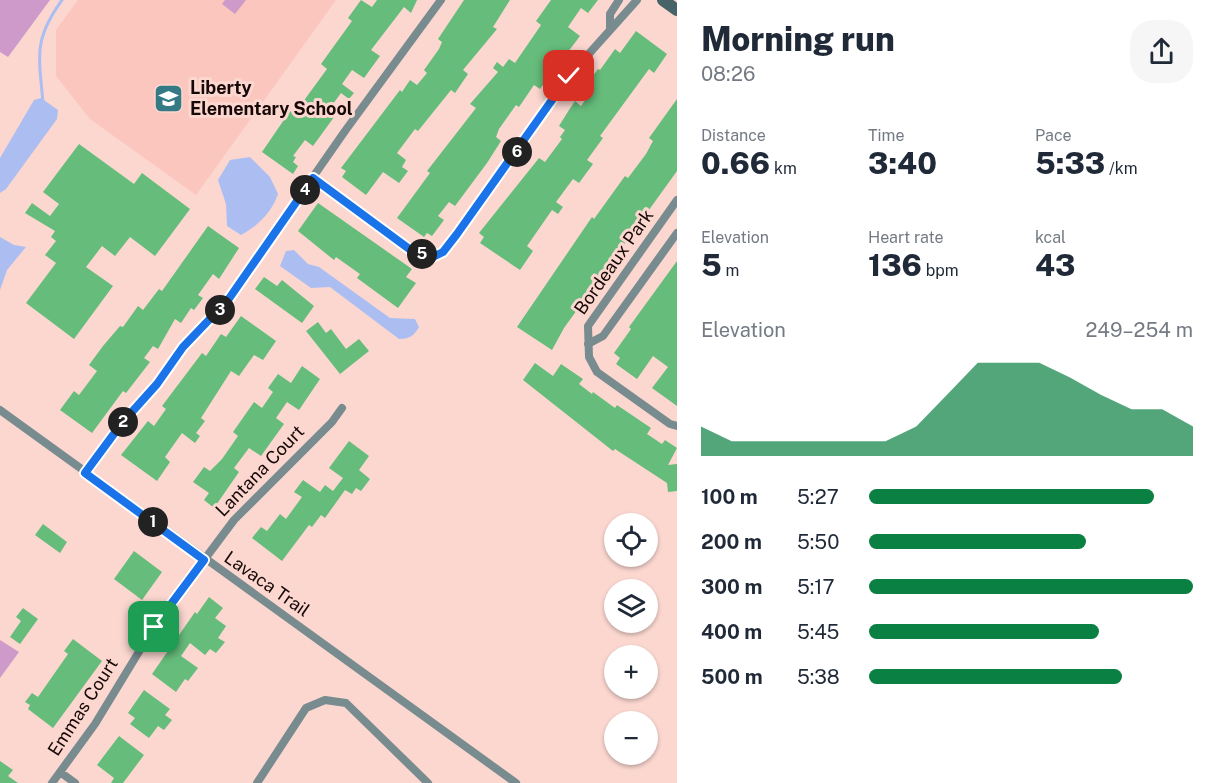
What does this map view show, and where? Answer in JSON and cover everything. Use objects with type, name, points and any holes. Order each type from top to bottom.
[{"type":"main road","points":[[663,0],[677,10]]},
{"type":"street","points":[[85,473],[122,423],[157,384],[183,347],[228,300],[441,0]]},
{"type":"street","points":[[609,28],[610,14],[619,0]]},
{"type":"street","points":[[313,178],[412,251],[431,258],[443,252],[569,76],[609,28],[619,23],[637,0]]},
{"type":"street","name":"Bordeaux Park","points":[[677,200],[588,326],[588,344],[603,336],[677,233]]},
{"type":"street","points":[[588,344],[589,357],[597,372],[670,424],[677,426]]},
{"type":"street","name":"Lantana Court","points":[[204,560],[234,520],[261,490],[332,422],[342,408]]},
{"type":"street","name":"Lavaca Trail","points":[[0,410],[204,560],[516,783]]},
{"type":"street","name":"Emmas Court","points":[[51,783],[95,724],[134,656],[204,560]]},
{"type":"street","points":[[257,783],[306,708],[325,700],[346,703],[428,783]]},
{"type":"street","points":[[60,772],[75,783]]},
{"type":"shaded area","points":[[0,0],[50,0],[8,57],[0,52]]},
{"type":"shaded area","name":"Liberty Elementary School","points":[[78,0],[336,0],[196,195],[90,119],[56,76],[56,30]]},
{"type":"shaded area","points":[[225,0],[246,0],[235,14],[222,4]]},
{"type":"shaded area","points":[[0,640],[19,652],[0,678]]},
{"type":"water","points":[[41,98],[58,110],[57,119],[6,189],[0,193],[0,158],[34,100]]},
{"type":"water","points":[[250,157],[270,177],[278,194],[264,218],[241,235],[227,226],[226,204],[218,180],[230,160]]},
{"type":"water","points":[[0,237],[14,245],[26,247],[7,270],[0,290]]},
{"type":"water","points":[[294,250],[308,264],[319,267],[390,318],[415,319],[419,327],[411,336],[399,339],[330,287],[311,288],[280,266],[286,251]]},
{"type":"building","points":[[361,0],[372,7],[377,0],[417,0],[411,13],[404,7],[371,50],[380,56],[364,78],[352,70],[342,84],[354,93],[349,99],[341,93],[330,108],[337,113],[313,146],[305,140],[293,156],[296,157],[293,162],[298,166],[293,174],[262,152],[290,111],[294,114],[327,69],[321,64],[352,21],[348,18]]},
{"type":"building","points":[[464,0],[510,0],[493,27],[497,29],[463,70],[468,74],[455,93],[451,90],[418,131],[415,129],[397,153],[406,160],[402,167],[408,171],[399,183],[383,172],[366,195],[342,177],[346,171],[341,168],[400,90],[402,92],[410,80],[417,85],[427,73],[424,70],[442,42],[438,39]]},
{"type":"building","points":[[551,0],[598,0],[588,13],[581,8],[568,27],[580,36],[540,89],[534,85],[519,107],[516,105],[499,129],[496,137],[501,141],[487,163],[455,206],[449,202],[438,216],[444,220],[432,236],[427,233],[424,237],[397,218],[430,173],[427,171],[476,108],[470,104],[498,72],[493,68],[497,62],[503,67],[509,59],[515,63],[541,25],[536,21]]},
{"type":"building","points":[[636,31],[667,54],[654,73],[649,69],[600,136],[603,138],[587,160],[593,164],[579,183],[573,179],[556,202],[563,207],[558,214],[552,210],[527,246],[533,251],[520,270],[480,243],[484,237],[479,233],[539,158],[545,162],[562,139],[560,137],[565,130],[559,126],[569,110],[575,101],[581,106],[590,93],[584,88],[615,49],[620,53]]},
{"type":"building","points":[[677,99],[677,171],[564,328],[552,350],[517,327],[592,217],[594,219],[625,176],[628,178],[646,154],[653,141],[649,138]]},
{"type":"building","points":[[79,144],[134,184],[142,173],[190,209],[155,256],[130,237],[115,256],[102,246],[86,267],[113,286],[74,339],[26,303],[56,263],[45,255],[56,241],[51,237],[55,231],[25,213],[32,203],[50,216],[59,204],[43,192]]},
{"type":"building","points":[[318,203],[412,269],[406,277],[416,283],[398,308],[357,278],[360,274],[336,257],[334,260],[298,231]]},
{"type":"building","points":[[208,226],[239,248],[219,279],[213,274],[198,295],[203,298],[194,310],[191,308],[181,323],[175,319],[158,349],[153,346],[144,358],[150,362],[126,393],[123,391],[92,433],[60,410],[74,391],[79,395],[97,371],[89,365],[103,346],[120,326],[123,327],[138,306],[143,310],[159,289],[162,291]]},
{"type":"building","points":[[677,261],[677,406],[652,388],[668,367],[653,356],[637,379],[616,364],[620,358],[614,353],[631,329],[629,327]]},
{"type":"building","points":[[264,277],[277,286],[282,280],[314,306],[302,323],[255,289]]},
{"type":"building","points":[[241,316],[276,341],[263,360],[254,355],[239,376],[231,371],[201,418],[205,421],[196,433],[200,436],[195,443],[182,433],[165,457],[170,462],[157,481],[121,455],[148,421],[154,426],[166,409],[162,406],[202,353],[206,356],[221,334],[226,337]]},
{"type":"building","points":[[318,322],[326,333],[331,329],[346,349],[359,339],[369,351],[340,374],[306,331]]},
{"type":"building","points":[[535,363],[553,376],[561,364],[583,379],[579,384],[592,394],[593,392],[615,408],[617,405],[651,428],[647,434],[662,444],[665,440],[677,448],[668,465],[677,464],[677,491],[668,492],[667,483],[615,449],[613,451],[523,380]]},
{"type":"building","points":[[302,366],[320,379],[299,410],[287,402],[276,418],[284,424],[261,456],[249,448],[234,468],[239,472],[214,508],[204,500],[209,493],[193,482],[204,467],[210,471],[222,459],[238,436],[233,432],[254,402],[262,408],[273,392],[268,388],[278,374],[291,383]]},
{"type":"building","points":[[349,441],[369,456],[359,470],[370,479],[361,491],[356,488],[352,494],[345,490],[325,518],[321,515],[312,527],[309,525],[282,561],[252,538],[261,527],[267,531],[280,514],[286,519],[302,497],[294,492],[303,480],[320,492],[325,485],[333,491],[343,478],[329,468]]},
{"type":"building","points":[[43,524],[67,542],[60,553],[35,535]]},
{"type":"building","points":[[134,551],[162,572],[142,600],[114,579]]},
{"type":"building","points":[[209,597],[223,608],[215,618],[226,626],[218,638],[225,642],[216,653],[210,649],[205,655],[190,643],[181,656],[198,668],[188,681],[185,679],[176,692],[152,674],[195,612],[197,614]]},
{"type":"building","points":[[23,608],[38,619],[20,644],[10,637],[21,621],[16,617]]},
{"type":"building","points":[[73,639],[102,661],[53,728],[28,709],[30,705],[25,702],[32,693],[38,697],[68,654],[64,651]]},
{"type":"building","points":[[144,690],[170,709],[165,715],[172,720],[164,730],[158,726],[149,738],[130,724],[135,718],[128,713]]},
{"type":"building","points":[[119,736],[144,755],[123,783],[111,783],[114,778],[97,765]]},
{"type":"building","points":[[0,761],[13,770],[8,776],[18,783],[0,783]]},
{"type":"waterway","points":[[43,103],[40,73],[42,38],[46,26],[62,0]]},
{"type":"place","name":"Liberty Elementary School","points":[[169,98]]},
{"type":"route","points":[[154,627],[204,560],[85,473],[122,423],[157,384],[183,347],[228,300],[244,274],[284,223],[313,178],[412,251],[431,258],[443,252],[457,234],[520,149],[569,76]]}]
